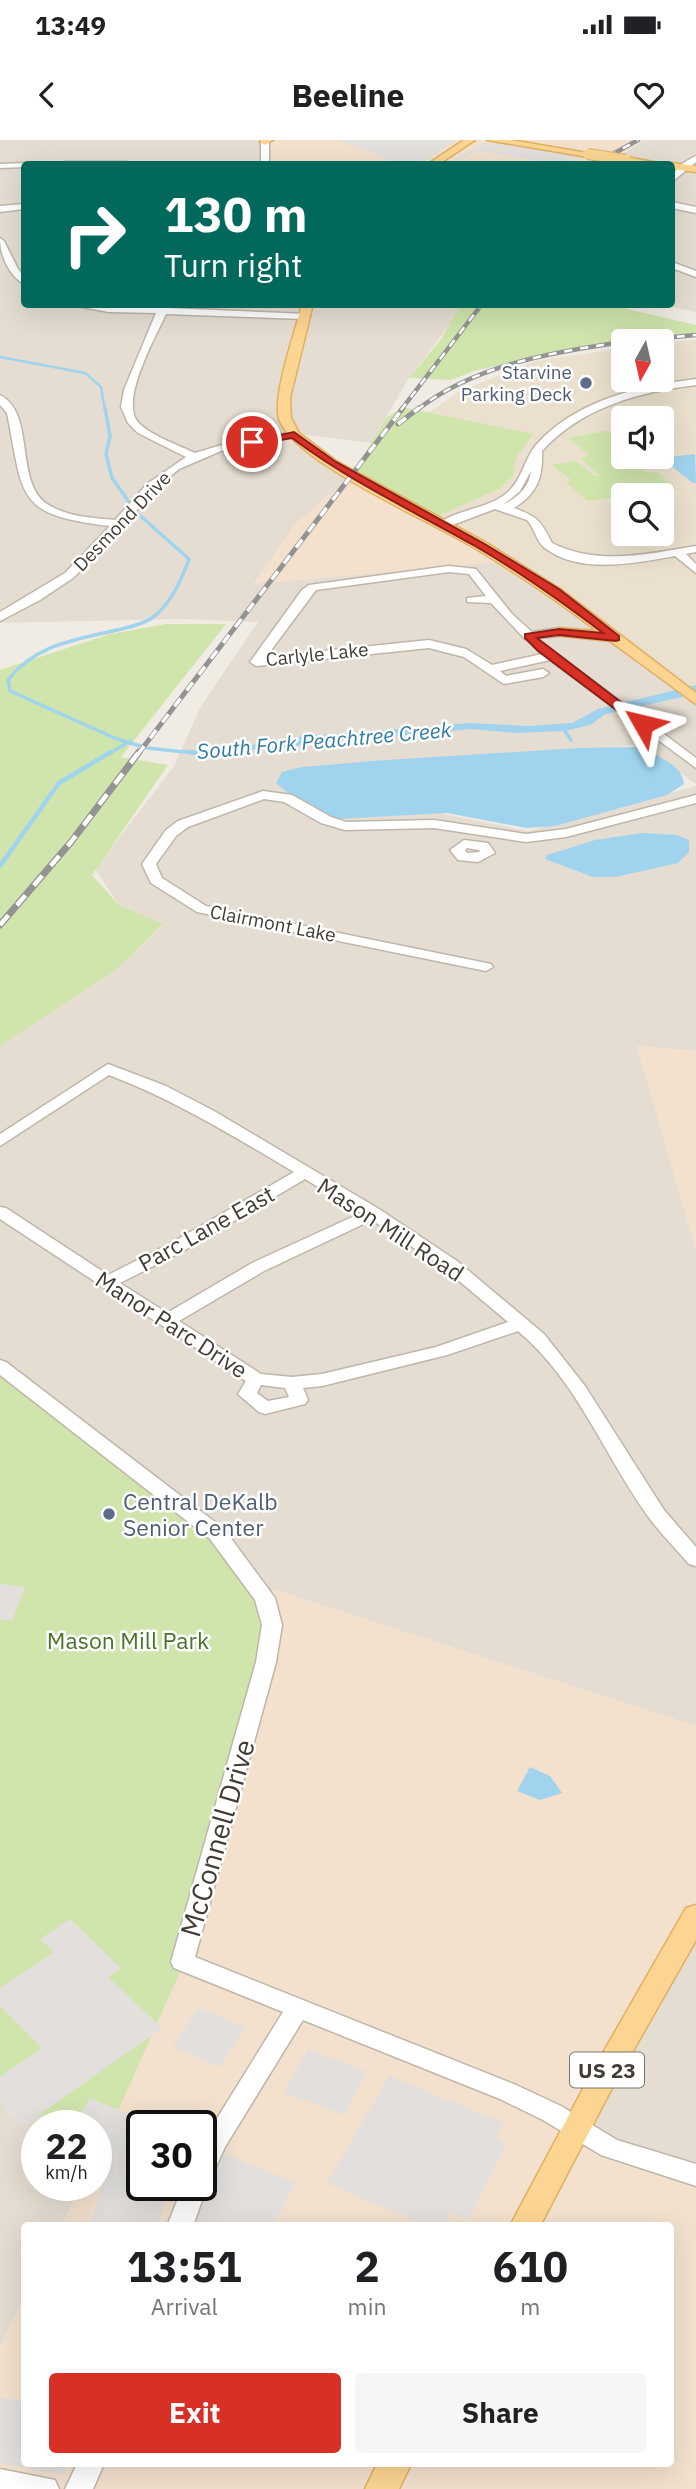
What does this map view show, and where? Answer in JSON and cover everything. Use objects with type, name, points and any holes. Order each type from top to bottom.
[{"type":"main road","points":[[438,161],[470,140]]},
{"type":"main road","points":[[492,140],[633,161]]},
{"type":"main road","points":[[675,173],[696,171]]},
{"type":"main road","points":[[307,310],[284,398],[285,418],[294,435],[332,464],[528,574],[696,700]]},
{"type":"main road","points":[[559,632],[571,616],[571,604]]},
{"type":"main road","points":[[559,632],[616,638]]},
{"type":"main road","name":"US 23","points":[[527,2222],[577,2127],[696,1916]]},
{"type":"main road","points":[[381,2489],[392,2467]]},
{"type":"street","points":[[265,161],[266,141]]},
{"type":"street","points":[[675,172],[696,158]]},
{"type":"street","points":[[0,166],[21,166]]},
{"type":"street","points":[[0,209],[21,207]]},
{"type":"street","points":[[0,242],[14,270],[21,278]]},
{"type":"street","points":[[675,266],[696,274]]},
{"type":"street","points":[[194,457],[142,431],[133,423],[126,407],[129,390],[164,308],[307,310]]},
{"type":"street","points":[[443,525],[470,521],[531,490],[538,470],[537,451],[565,426],[600,405],[645,390],[696,382]]},
{"type":"street","points":[[0,398],[12,413],[27,490],[32,498],[66,516],[118,524]]},
{"type":"street","name":"Desmond Drive","points":[[0,617],[64,579],[90,557],[158,481],[194,457],[233,445],[294,435]]},
{"type":"street","points":[[500,507],[531,518],[537,524],[547,545],[572,556],[618,561],[696,549]]},
{"type":"street","points":[[677,552],[696,570]]},
{"type":"street","name":"Carlyle Lake","points":[[529,636],[472,571],[457,568],[313,587],[306,592],[256,662],[429,644],[450,646],[471,654],[504,680],[544,673]]},
{"type":"street","points":[[471,601],[495,598]]},
{"type":"street","points":[[529,636],[559,632]]},
{"type":"street","points":[[529,636],[696,764]]},
{"type":"street","points":[[490,668],[552,656]]},
{"type":"street","name":"Clairmont Lake","points":[[486,967],[202,909],[156,880],[149,864],[171,833],[183,824],[263,795],[287,799],[326,820],[345,826],[434,824],[482,838],[546,837],[696,799]]},
{"type":"street","name":"Mason Mill Road","points":[[0,1141],[108,1069],[160,1089],[196,1108],[373,1213],[451,1265],[538,1338],[579,1390],[657,1515],[696,1559]]},
{"type":"street","name":"Parc Lane East","points":[[107,1282],[179,1246],[304,1172]]},
{"type":"street","name":"Manor Parc Drive","points":[[0,1212],[256,1379],[292,1383],[322,1380],[441,1351],[520,1324]]},
{"type":"street","points":[[167,1321],[258,1267],[373,1213]]},
{"type":"street","name":"McConnell Drive","points":[[0,1366],[217,1534],[265,1598],[272,1625],[266,1662],[182,1962],[508,2092],[577,2127],[610,2148],[696,2175]]},
{"type":"street","points":[[256,1379],[247,1394],[265,1408],[299,1400],[292,1383]]},
{"type":"street","points":[[217,2138],[298,2008]]},
{"type":"street","points":[[182,2222],[189,2201]]},
{"type":"street","points":[[79,2489],[90,2467]]},
{"type":"street","points":[[0,2482],[45,2489]]},
{"type":"shaded area","points":[[0,140],[303,140],[326,161],[21,161],[21,308],[459,308],[409,378],[371,443],[290,433],[352,475],[296,524],[501,562],[696,699],[696,784],[639,745],[280,776],[339,814],[439,813],[528,831],[696,786],[696,1051],[637,1046],[696,1250],[696,1726],[272,1589],[0,1373],[0,1046],[116,970],[163,925],[119,905],[95,869],[174,766],[201,706],[258,622],[178,619],[0,623]]},
{"type":"shaded area","points":[[265,140],[644,140],[609,161],[265,161]]},
{"type":"shaded area","points":[[339,140],[455,141],[425,161],[393,161]]},
{"type":"shaded area","points":[[645,140],[696,140],[696,312],[675,308],[675,161],[610,161]]},
{"type":"shaded area","points":[[483,143],[575,155],[565,161],[541,161],[478,151],[460,160],[454,160]]},
{"type":"shaded area","points":[[696,340],[696,691],[687,693],[571,604],[436,522],[403,431],[458,392],[536,361],[611,350],[611,392],[674,392],[674,341]]},
{"type":"shaded area","points":[[352,475],[501,562],[253,584],[295,524]]},
{"type":"shaded area","points":[[637,1046],[696,1051],[696,1250]]},
{"type":"shaded area","points":[[0,1584],[25,1587],[12,1621],[0,1619]]},
{"type":"shaded area","points":[[272,1589],[696,1726],[696,1910],[569,2138],[696,2188],[696,2489],[0,2489],[0,2347],[21,2304],[21,2467],[674,2467],[674,2222],[63,2222],[74,2201],[112,2201],[112,2121],[184,1963]]},
{"type":"shaded area","points":[[696,1910],[696,2188],[569,2139]]},
{"type":"shaded area","points":[[70,1919],[121,1968],[108,1977],[162,2028],[46,2110],[21,2110],[21,2126],[0,2104],[0,2077],[42,2048],[0,2006],[0,1988],[54,1952],[40,1939]]},
{"type":"shaded area","points":[[198,2008],[245,2027],[220,2067],[173,2047]]},
{"type":"shaded area","points":[[308,2049],[367,2072],[344,2115],[284,2093]]},
{"type":"shaded area","points":[[389,2076],[504,2123],[496,2139],[507,2144],[468,2220],[450,2212],[445,2222],[418,2222],[327,2183]]},
{"type":"shaded area","points":[[90,2098],[126,2113],[126,2201],[165,2201],[159,2222],[91,2222],[97,2201],[112,2201],[112,2110],[82,2110]]},
{"type":"shaded area","points":[[0,2107],[21,2111],[21,2201],[74,2201],[63,2222],[21,2222],[21,2304],[0,2347]]},
{"type":"shaded area","points":[[223,2153],[296,2183],[274,2222],[193,2222],[199,2201],[217,2201],[217,2165]]},
{"type":"shaded area","points":[[0,2397],[21,2400],[21,2467],[0,2463]]},
{"type":"shaded area","points":[[22,2467],[67,2467],[65,2475]]},
{"type":"green space","points":[[459,308],[623,308],[696,325],[696,334],[674,336],[674,329],[611,329],[611,343],[474,371],[451,380],[409,378],[441,339]]},
{"type":"green space","points":[[402,407],[533,434],[516,458],[513,476],[501,488],[432,519],[352,475],[386,418]]},
{"type":"green space","points":[[611,432],[611,469],[642,469],[659,473],[670,483],[611,483],[611,498],[587,501],[566,482],[571,480],[552,465],[576,461],[596,477],[600,476],[580,458],[589,455],[568,438]]},
{"type":"green space","points":[[166,624],[226,624],[121,757],[168,765],[92,875],[119,905],[163,924],[116,970],[0,1046],[0,670],[110,634]]},
{"type":"green space","name":"Mason Mill Park","points":[[0,1373],[272,1589],[184,1963],[112,2125],[112,2110],[21,2111],[0,2107]]},
{"type":"water","points":[[695,454],[696,483],[674,468],[674,456]]},
{"type":"water","points":[[696,685],[696,694],[606,714],[590,725],[565,731],[517,733],[471,729],[199,755],[297,737],[469,723],[528,726],[572,723],[598,709]]},
{"type":"water","points":[[636,747],[672,765],[678,770],[684,784],[667,795],[555,826],[526,828],[447,813],[336,819],[290,795],[276,783],[282,772],[302,767],[580,748]]},
{"type":"water","points":[[642,833],[677,835],[689,840],[689,852],[678,863],[616,877],[593,877],[545,859],[547,855],[595,840]]},
{"type":"water","points":[[530,1767],[550,1776],[562,1793],[540,1800],[517,1791]]},
{"type":"waterway","points":[[0,357],[85,373],[101,387],[105,410]]},
{"type":"waterway","points":[[105,408],[110,436],[106,454],[112,478],[136,512],[189,559],[170,599],[152,618],[135,626],[57,645],[31,658],[8,680],[10,691],[128,742]]},
{"type":"waterway","points":[[563,728],[571,740]]},
{"type":"waterway","name":"South Fork Peachtree Creek","points":[[108,754],[128,742]]},
{"type":"waterway","name":"South Fork Peachtree Creek","points":[[128,742],[147,748],[203,754],[189,752]]},
{"type":"waterway","name":"South Fork Peachtree Creek","points":[[0,866],[59,783],[111,752]]},
{"type":"railway","points":[[600,161],[638,140]]},
{"type":"railway","points":[[401,410],[479,308]]},
{"type":"railway","points":[[674,337],[696,335]]},
{"type":"railway","points":[[417,410],[439,395],[489,371],[542,356],[611,344]]},
{"type":"railway","points":[[138,754],[403,408]]},
{"type":"railway","points":[[398,424],[419,408]]},
{"type":"railway","points":[[0,925],[71,842],[139,752]]},
{"type":"place","name":"Starvine Parking Deck","points":[[586,383]]},
{"type":"place","name":"Central DeKalb Senior Center","points":[[109,1514]]},
{"type":"route","points":[[252,442],[294,435],[332,464],[456,531],[555,592],[616,638],[559,632],[529,636],[541,649],[643,724]]}]
